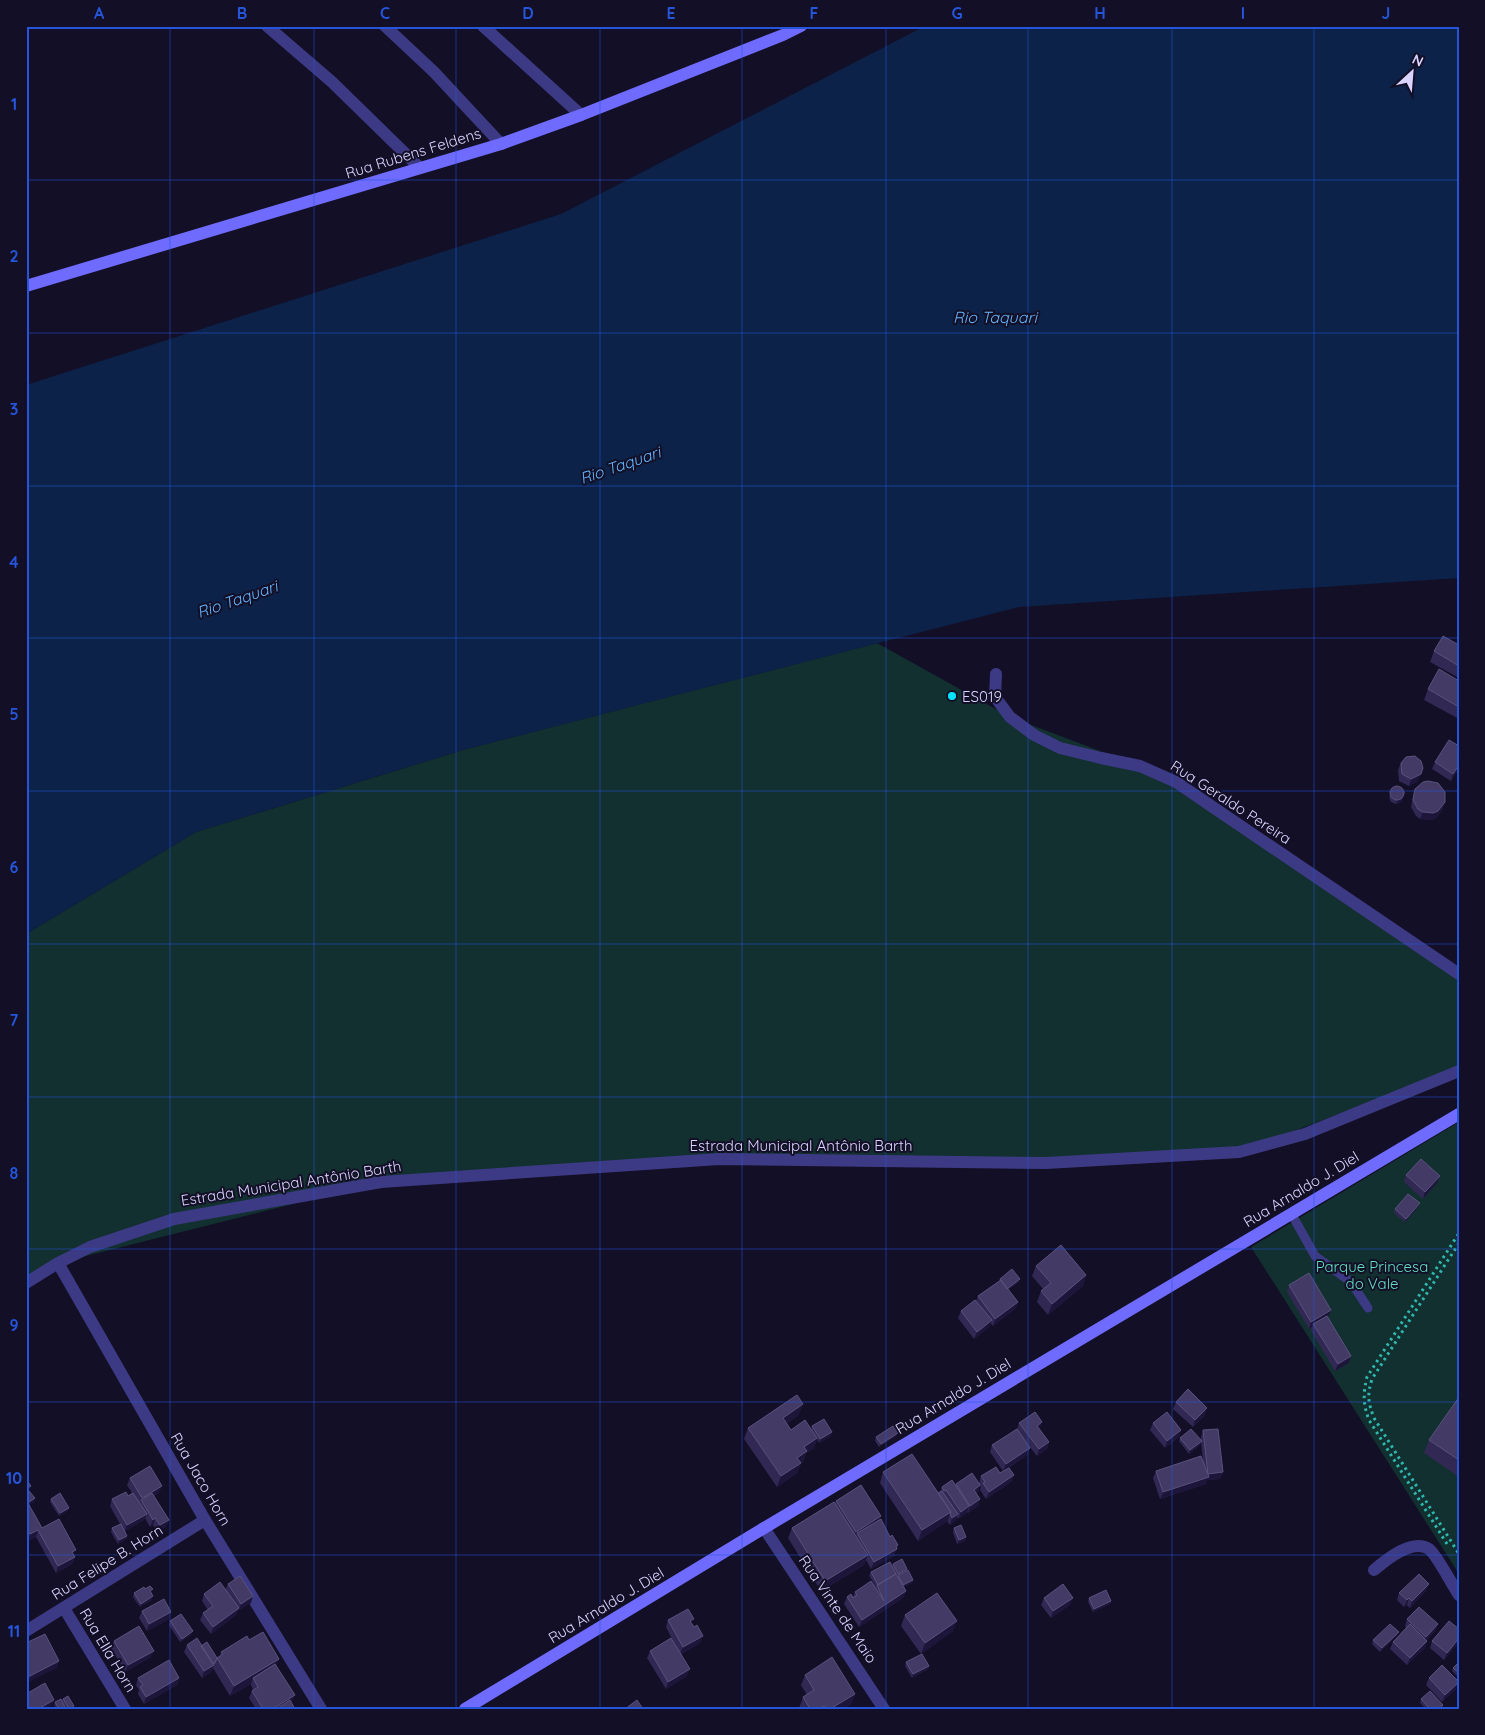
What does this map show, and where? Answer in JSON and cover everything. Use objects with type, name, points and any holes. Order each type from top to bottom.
[{"type":"street","points":[[267,26],[332,82],[420,168]]},
{"type":"street","points":[[385,26],[434,72],[501,144]]},
{"type":"street","points":[[483,26],[581,115]]},
{"type":"street","name":"Rua Rubens Feldens","points":[[26,286],[501,144],[581,115],[783,35],[801,26]]},
{"type":"street","name":"Rua Geraldo Pereira","points":[[996,674],[995,697],[1010,718],[1034,735],[1060,748],[1140,766],[1176,782],[1459,974]]},
{"type":"street","name":"Estrada Municipal Antônio Barth","points":[[26,1282],[90,1247],[174,1219],[381,1182],[719,1159],[1046,1163],[1239,1152],[1305,1134],[1459,1070]]},
{"type":"street","name":"Rua Arnaldo J. Diel","points":[[465,1709],[764,1528],[1459,1114]]},
{"type":"street","name":"Rua Jaco Horn","points":[[58,1263],[205,1520],[321,1709]]},
{"type":"street","name":"Rua Felipe B. Horn","points":[[26,1631],[205,1520]]},
{"type":"street","name":"Rua Vinte de Maio","points":[[764,1528],[884,1709]]},
{"type":"street","points":[[1374,1570],[1393,1555],[1414,1546],[1428,1548],[1459,1595]]},
{"type":"street","name":"Rua Ella Horn","points":[[64,1608],[125,1709]]},
{"type":"lane","points":[[1291,1213],[1315,1256],[1327,1266],[1340,1272],[1351,1282],[1368,1308]]},
{"type":"path","points":[[1448,1547],[1369,1420],[1364,1406],[1363,1392],[1367,1377],[1459,1233]]},
{"type":"path","points":[[1459,1243],[1372,1379],[1368,1392],[1369,1405],[1374,1418],[1459,1554]]},
{"type":"green space","points":[[877,643],[1010,717],[1140,766],[1459,974],[1459,1068],[1239,1152],[1046,1163],[719,1159],[381,1182],[58,1263],[26,1282],[26,934],[196,832],[463,750]]},
{"type":"green space","name":"Parque Princesa do Vale","points":[[1459,1122],[1459,1574],[1251,1247]]},
{"type":"water","name":"Rio Taquari","points":[[925,26],[1459,26],[1459,578],[1019,607],[463,750],[196,832],[26,934],[26,385],[561,214]]},
{"type":"building","points":[[1443,636],[1459,645],[1459,666],[1434,651]]},
{"type":"building","points":[[1439,669],[1459,681],[1459,707],[1428,689]]},
{"type":"building","points":[[1449,740],[1459,746],[1459,765],[1453,774],[1435,762]]},
{"type":"building","points":[[1415,756],[1421,761],[1423,768],[1421,774],[1411,779],[1402,774],[1401,763],[1406,757]]},
{"type":"building","points":[[1423,782],[1438,783],[1445,792],[1445,802],[1438,811],[1433,813],[1423,812],[1418,809],[1413,800],[1415,789]]},
{"type":"building","points":[[1394,786],[1400,786],[1404,793],[1400,800],[1394,800],[1390,796],[1390,790]]},
{"type":"building","points":[[1421,1159],[1440,1176],[1425,1192],[1406,1175]]},
{"type":"building","points":[[1408,1194],[1420,1203],[1406,1219],[1395,1209]]},
{"type":"building","points":[[1061,1245],[1086,1275],[1052,1304],[1041,1291],[1051,1283],[1036,1266]]},
{"type":"building","points":[[1012,1269],[1020,1279],[1007,1289],[1000,1279]]},
{"type":"building","points":[[1309,1273],[1331,1310],[1311,1322],[1289,1285]]},
{"type":"building","points":[[1001,1280],[1018,1302],[995,1319],[978,1296]]},
{"type":"building","points":[[975,1300],[992,1320],[977,1332],[961,1311]]},
{"type":"building","points":[[1327,1316],[1351,1356],[1338,1364],[1313,1324]]},
{"type":"building","points":[[1188,1389],[1207,1408],[1195,1420],[1176,1402]]},
{"type":"building","points":[[797,1395],[803,1404],[783,1418],[791,1430],[805,1420],[817,1438],[804,1447],[807,1451],[797,1458],[801,1463],[781,1476],[748,1428]]},
{"type":"building","points":[[1459,1397],[1459,1460],[1429,1440]]},
{"type":"building","points":[[1035,1412],[1042,1422],[1037,1426],[1049,1442],[1039,1449],[1019,1423]]},
{"type":"building","points":[[1167,1412],[1181,1430],[1167,1441],[1153,1423]]},
{"type":"building","points":[[824,1419],[832,1432],[820,1439],[812,1426]]},
{"type":"building","points":[[893,1426],[898,1433],[881,1444],[876,1437]]},
{"type":"building","points":[[1017,1429],[1030,1448],[1006,1464],[992,1445]]},
{"type":"building","points":[[1191,1429],[1202,1441],[1190,1450],[1180,1438]]},
{"type":"building","points":[[1218,1429],[1223,1472],[1208,1474],[1203,1430]]},
{"type":"building","points":[[912,1454],[951,1512],[922,1530],[883,1472]]},
{"type":"building","points":[[1201,1456],[1209,1477],[1163,1492],[1156,1471]]},
{"type":"building","points":[[150,1466],[162,1486],[142,1498],[130,1478]]},
{"type":"building","points":[[996,1467],[1000,1473],[1009,1468],[1014,1475],[989,1492],[981,1476]]},
{"type":"building","points":[[972,1473],[980,1485],[974,1490],[980,1499],[970,1506],[956,1484]]},
{"type":"building","points":[[26,1479],[31,1486],[26,1489]]},
{"type":"building","points":[[952,1480],[969,1506],[961,1512],[942,1487]]},
{"type":"building","points":[[861,1485],[881,1516],[856,1532],[836,1501]]},
{"type":"building","points":[[29,1491],[35,1498],[26,1504],[26,1492]]},
{"type":"building","points":[[942,1491],[958,1514],[952,1518],[951,1512],[938,1493]]},
{"type":"building","points":[[126,1492],[128,1496],[133,1493],[147,1514],[127,1525],[112,1499]]},
{"type":"building","points":[[60,1493],[69,1508],[60,1513],[51,1499]]},
{"type":"building","points":[[152,1493],[169,1520],[160,1525],[155,1518],[153,1520],[141,1500]]},
{"type":"building","points":[[834,1502],[868,1555],[825,1581],[792,1528]]},
{"type":"building","points":[[28,1503],[42,1528],[59,1519],[76,1550],[72,1552],[75,1557],[58,1566],[38,1530],[30,1534],[26,1527],[26,1504]]},
{"type":"building","points":[[881,1519],[890,1537],[892,1535],[898,1545],[896,1546],[897,1549],[874,1562],[857,1533]]},
{"type":"building","points":[[121,1524],[127,1536],[119,1540],[112,1528]]},
{"type":"building","points":[[961,1525],[966,1537],[959,1540],[954,1528]]},
{"type":"building","points":[[902,1559],[907,1569],[898,1574],[893,1564]]},
{"type":"building","points":[[890,1562],[896,1574],[878,1585],[871,1572]]},
{"type":"building","points":[[908,1570],[913,1580],[903,1585],[898,1575]]},
{"type":"building","points":[[896,1574],[906,1591],[862,1620],[847,1597],[851,1594],[853,1598],[857,1595],[855,1592],[871,1581],[884,1601],[877,1585]]},
{"type":"building","points":[[1419,1574],[1429,1584],[1412,1601],[1409,1598],[1407,1600],[1399,1593]]},
{"type":"building","points":[[240,1576],[253,1596],[241,1604],[228,1584]]},
{"type":"building","points":[[220,1582],[239,1608],[213,1627],[203,1613],[213,1606],[204,1594]]},
{"type":"building","points":[[1063,1584],[1073,1598],[1053,1611],[1044,1598]]},
{"type":"building","points":[[150,1586],[153,1589],[150,1591],[153,1596],[141,1604],[134,1593]]},
{"type":"building","points":[[1106,1590],[1111,1601],[1094,1609],[1089,1598]]},
{"type":"building","points":[[937,1593],[957,1621],[925,1643],[905,1615]]},
{"type":"building","points":[[164,1599],[171,1612],[149,1624],[142,1611]]},
{"type":"building","points":[[1419,1607],[1438,1624],[1426,1637],[1407,1619]]},
{"type":"building","points":[[688,1609],[694,1619],[690,1621],[694,1627],[697,1625],[703,1636],[683,1647],[668,1620]]},
{"type":"building","points":[[181,1614],[193,1631],[182,1639],[170,1621]]},
{"type":"building","points":[[1449,1621],[1459,1629],[1459,1638],[1447,1653],[1432,1641]]},
{"type":"building","points":[[1390,1624],[1399,1632],[1382,1648],[1373,1640]]},
{"type":"building","points":[[1410,1624],[1427,1641],[1410,1658],[1393,1642]]},
{"type":"building","points":[[139,1626],[154,1651],[128,1665],[114,1641]]},
{"type":"building","points":[[263,1632],[279,1659],[234,1686],[217,1658],[223,1654],[221,1652],[247,1636],[249,1640]]},
{"type":"building","points":[[45,1634],[59,1661],[26,1678],[26,1643]]},
{"type":"building","points":[[197,1638],[214,1665],[204,1671],[187,1645]]},
{"type":"building","points":[[671,1638],[690,1669],[668,1682],[650,1651]]},
{"type":"building","points":[[207,1642],[217,1658],[213,1664],[201,1646]]},
{"type":"building","points":[[922,1654],[929,1666],[913,1674],[906,1662]]},
{"type":"building","points":[[832,1657],[855,1694],[830,1709],[826,1709],[824,1706],[819,1709],[810,1709],[803,1697],[814,1690],[805,1675]]},
{"type":"building","points":[[169,1660],[179,1678],[146,1697],[140,1687],[143,1685],[138,1678]]},
{"type":"building","points":[[1459,1662],[1459,1673],[1453,1668]]},
{"type":"building","points":[[275,1664],[295,1695],[273,1709],[263,1709],[252,1691],[258,1687],[253,1678]]},
{"type":"building","points":[[1442,1665],[1459,1682],[1445,1695],[1429,1678]]},
{"type":"building","points":[[45,1683],[54,1700],[38,1709],[26,1709],[26,1694]]},
{"type":"building","points":[[1430,1691],[1443,1705],[1439,1709],[1430,1709],[1421,1699]]},
{"type":"building","points":[[68,1696],[74,1706],[69,1709],[63,1699]]},
{"type":"building","points":[[61,1699],[66,1709],[59,1709],[55,1702]]},
{"type":"building","points":[[290,1700],[295,1709],[276,1709]]},
{"type":"building","points":[[637,1700],[643,1709],[625,1709]]},
{"type":"place","name":"ES019","points":[[952,696]]}]
